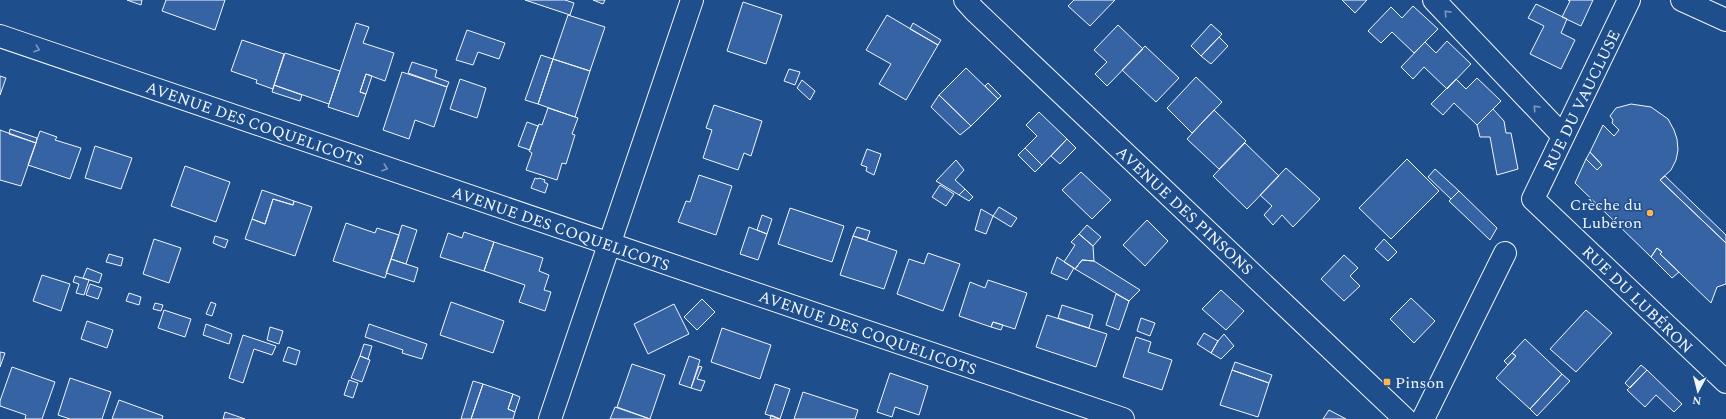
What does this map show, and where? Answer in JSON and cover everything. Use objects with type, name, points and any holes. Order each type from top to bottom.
[{"type":"street","points":[[550,419],[608,244],[692,0]]},
{"type":"street","name":"AVENUE DES PINSONS","points":[[965,0],[980,16],[1405,419]]},
{"type":"street","points":[[1434,0],[1563,136]]},
{"type":"street","name":"RUE DU VAUCLUSE","points":[[1533,199],[1629,0]]},
{"type":"street","points":[[1682,0],[1726,20]]},
{"type":"street","name":"AVENUE DES COQUELICOTS","points":[[0,36],[1123,419]]},
{"type":"street","name":"RUE DU LUBÉRON","points":[[1533,199],[1726,382]]},
{"type":"street","points":[[1423,419],[1505,253]]},
{"type":"building","points":[[127,0],[142,0],[141,5]]},
{"type":"building","points":[[166,0],[225,0],[215,30],[162,11]]},
{"type":"building","points":[[525,0],[565,0],[574,3],[570,15]]},
{"type":"building","points":[[593,0],[605,0],[603,4]]},
{"type":"building","points":[[1074,0],[1115,0],[1090,26],[1068,6]]},
{"type":"building","points":[[1342,0],[1367,0],[1355,13]]},
{"type":"building","points":[[1568,0],[1593,0],[1581,26],[1562,17],[1570,1]]},
{"type":"building","points":[[743,2],[782,15],[766,64],[727,51]]},
{"type":"building","points":[[1536,4],[1567,19],[1561,33],[1575,40],[1561,69],[1530,54],[1544,26],[1528,18]]},
{"type":"building","points":[[1413,6],[1438,29],[1414,53],[1392,32],[1381,43],[1368,31],[1391,7],[1402,18]]},
{"type":"building","points":[[568,15],[605,27],[590,71],[553,59]]},
{"type":"building","points":[[887,15],[938,45],[906,100],[879,84],[891,64],[866,50]]},
{"type":"building","points":[[356,23],[369,27],[363,43],[394,53],[385,81],[366,74],[360,92],[366,94],[358,117],[328,107]]},
{"type":"building","points":[[913,23],[941,40],[938,45],[910,29]]},
{"type":"building","points":[[1211,24],[1222,34],[1201,56],[1191,46]]},
{"type":"building","points":[[1118,25],[1143,49],[1107,86],[1095,74],[1107,62],[1094,50]]},
{"type":"building","points":[[467,30],[505,43],[499,59],[478,52],[473,65],[456,60]]},
{"type":"building","points":[[1219,37],[1228,46],[1211,64],[1201,56]]},
{"type":"building","points":[[242,40],[284,54],[273,89],[256,83],[257,80],[231,71]]},
{"type":"building","points":[[1447,41],[1471,64],[1447,89],[1424,67],[1413,79],[1401,67],[1425,42],[1436,53]]},
{"type":"building","points":[[1145,46],[1179,78],[1156,102],[1122,70]]},
{"type":"building","points":[[285,53],[340,71],[329,104],[274,85]]},
{"type":"building","points":[[541,55],[553,59],[538,104],[525,100]]},
{"type":"building","points":[[553,59],[590,71],[575,117],[538,104]]},
{"type":"building","points":[[412,62],[437,70],[435,77],[449,82],[447,87],[408,73]]},
{"type":"building","points":[[966,68],[998,99],[971,126],[939,95]]},
{"type":"building","points":[[789,69],[800,72],[795,85],[784,81]]},
{"type":"building","points":[[402,72],[447,87],[434,127],[415,120],[409,139],[383,130]]},
{"type":"building","points":[[366,74],[372,76],[366,94],[360,92]]},
{"type":"building","points":[[0,76],[6,78],[0,95]]},
{"type":"building","points":[[1196,77],[1222,102],[1192,133],[1167,108]]},
{"type":"building","points":[[1477,78],[1501,101],[1477,125],[1454,103],[1443,115],[1431,104],[1456,79],[1466,89]]},
{"type":"building","points":[[460,79],[486,88],[477,118],[450,109]]},
{"type":"building","points":[[802,80],[815,91],[810,100],[797,88]]},
{"type":"building","points":[[988,83],[1001,96],[998,99],[985,86]]},
{"type":"building","points":[[274,85],[302,95],[300,101],[272,92]]},
{"type":"building","points":[[939,95],[971,126],[960,135],[931,107]]},
{"type":"building","name":"Crèche du Lubéron","points":[[1631,104],[1651,107],[1668,119],[1677,139],[1678,150],[1676,160],[1671,170],[1660,180],[1726,243],[1726,284],[1717,287],[1711,303],[1660,254],[1662,252],[1657,248],[1651,257],[1575,183],[1586,159],[1597,170],[1602,165],[1590,152],[1603,125],[1614,136],[1619,130],[1612,123],[1613,120],[1610,116],[1616,108]]},
{"type":"building","points":[[714,105],[762,121],[751,156],[744,153],[738,170],[703,158],[712,130],[706,128]]},
{"type":"building","points":[[548,108],[578,118],[572,134],[575,135],[566,164],[562,163],[557,180],[526,170],[532,153],[529,151],[539,124],[542,125]]},
{"type":"building","points":[[1493,109],[1504,121],[1506,133],[1511,133],[1518,169],[1497,175],[1490,137],[1480,137],[1477,125]]},
{"type":"building","points":[[1214,110],[1246,141],[1219,169],[1187,139]]},
{"type":"building","points":[[1039,112],[1067,139],[1042,165],[1025,148],[1037,136],[1026,125]]},
{"type":"building","points":[[527,122],[538,126],[530,150],[518,146]]},
{"type":"building","points":[[10,129],[37,138],[36,143],[9,134]]},
{"type":"building","points":[[0,130],[36,143],[21,186],[0,180]]},
{"type":"building","points":[[40,131],[57,137],[55,140],[81,148],[70,179],[28,165]]},
{"type":"building","points":[[1067,139],[1076,148],[1060,164],[1051,156]]},
{"type":"building","points":[[1245,143],[1279,176],[1247,209],[1213,176]]},
{"type":"building","points":[[95,146],[132,158],[121,189],[85,178]]},
{"type":"building","points":[[1025,148],[1042,165],[1035,172],[1018,155]]},
{"type":"building","points":[[867,149],[881,154],[874,175],[866,171],[867,167],[861,165]]},
{"type":"building","points":[[1590,152],[1602,165],[1597,170],[1586,159]]},
{"type":"building","points":[[1407,159],[1439,191],[1391,239],[1359,208]]},
{"type":"building","points":[[956,160],[964,170],[955,180],[965,189],[959,195],[936,181]]},
{"type":"building","points":[[185,166],[230,182],[216,222],[171,206]]},
{"type":"building","points":[[1286,168],[1320,199],[1293,227],[1282,215],[1273,225],[1264,215],[1272,206],[1260,195]]},
{"type":"building","points":[[1435,169],[1459,191],[1451,199],[1428,177]]},
{"type":"building","points":[[1081,172],[1111,200],[1092,219],[1062,190]]},
{"type":"building","points":[[699,175],[732,186],[716,235],[678,222],[686,201],[690,202]]},
{"type":"building","points":[[1665,176],[1726,235],[1726,243],[1660,180]]},
{"type":"building","points":[[535,178],[545,180],[544,182],[548,184],[545,193],[531,188]]},
{"type":"building","points":[[940,185],[954,194],[946,206],[932,197]]},
{"type":"building","points":[[965,189],[973,197],[969,201],[959,195]]},
{"type":"building","points":[[262,190],[294,201],[293,205],[273,199],[265,224],[252,219]]},
{"type":"building","points":[[1459,191],[1497,228],[1490,240],[1449,201]]},
{"type":"building","points":[[273,199],[293,205],[294,201],[312,207],[295,256],[245,239],[252,219],[265,224]]},
{"type":"building","points":[[999,207],[1017,218],[1011,227],[993,216]]},
{"type":"building","points":[[790,208],[844,226],[832,262],[778,244]]},
{"type":"building","points":[[981,209],[993,216],[986,234],[975,230]]},
{"type":"building","points":[[762,215],[772,219],[767,234],[757,230]]},
{"type":"building","points":[[1147,220],[1168,241],[1145,266],[1123,245]]},
{"type":"building","points":[[346,223],[375,233],[377,228],[399,235],[385,278],[333,261]]},
{"type":"building","points":[[402,225],[417,230],[406,264],[391,259]]},
{"type":"building","points":[[1087,225],[1101,237],[1093,246],[1079,234]]},
{"type":"building","points":[[749,227],[767,234],[758,260],[740,254]]},
{"type":"building","points":[[857,227],[870,231],[867,240],[853,236]]},
{"type":"building","points":[[464,232],[494,242],[484,271],[440,257],[448,233],[462,238]]},
{"type":"building","points":[[1079,234],[1093,246],[1094,261],[1082,260],[1075,269],[1064,262],[1075,245],[1071,242]]},
{"type":"building","points":[[215,236],[228,240],[225,248],[213,243]]},
{"type":"building","points":[[853,236],[897,251],[884,289],[840,275]]},
{"type":"building","points":[[154,239],[181,248],[169,283],[143,274]]},
{"type":"building","points":[[1384,239],[1397,252],[1388,261],[1375,249]]},
{"type":"building","points":[[494,242],[543,258],[539,271],[549,275],[544,290],[551,292],[545,311],[519,302],[525,285],[484,271]]},
{"type":"building","points":[[1657,248],[1662,252],[1660,254],[1679,272],[1672,278],[1651,257]]},
{"type":"building","points":[[928,253],[960,264],[943,311],[897,294],[909,259],[924,264]]},
{"type":"building","points":[[109,254],[123,258],[121,266],[106,262]]},
{"type":"building","points":[[1344,255],[1358,268],[1350,276],[1360,286],[1344,301],[1321,279]]},
{"type":"building","points":[[1057,257],[1074,268],[1067,280],[1051,273]]},
{"type":"building","points":[[391,259],[418,268],[414,282],[386,273]]},
{"type":"building","points":[[1082,260],[1094,261],[1140,290],[1129,301],[1075,269]]},
{"type":"building","points":[[87,268],[102,274],[99,283],[83,278]]},
{"type":"building","points":[[42,275],[70,284],[61,311],[33,301]]},
{"type":"building","points":[[75,276],[89,280],[84,295],[76,293],[79,284],[73,282]]},
{"type":"building","points":[[988,280],[1027,293],[1015,329],[993,322],[991,327],[959,316],[970,282],[985,288]]},
{"type":"building","points":[[90,284],[102,288],[98,299],[86,295]]},
{"type":"building","points":[[1221,290],[1244,311],[1226,330],[1202,309]]},
{"type":"building","points":[[129,293],[141,297],[139,305],[126,301]]},
{"type":"building","points":[[1116,294],[1129,301],[1119,330],[1106,325]]},
{"type":"building","points":[[1411,298],[1435,321],[1414,343],[1390,319]]},
{"type":"building","points":[[702,299],[715,312],[697,330],[684,317]]},
{"type":"building","points":[[211,302],[216,304],[212,316],[206,314]]},
{"type":"building","points":[[451,302],[504,321],[493,353],[440,335]]},
{"type":"building","points":[[155,303],[163,305],[161,311],[153,309]]},
{"type":"building","points":[[674,304],[689,334],[648,354],[634,324]]},
{"type":"building","points":[[1062,305],[1093,315],[1089,328],[1058,318]]},
{"type":"building","points":[[164,310],[191,319],[185,337],[158,328]]},
{"type":"building","points":[[1586,310],[1612,333],[1576,372],[1550,349]]},
{"type":"building","points":[[1047,315],[1107,334],[1096,367],[1036,347]]},
{"type":"building","points":[[1141,318],[1155,323],[1150,336],[1137,331]]},
{"type":"building","points":[[87,321],[113,330],[107,348],[81,339]]},
{"type":"building","points":[[993,322],[1003,325],[1001,330],[991,327]]},
{"type":"building","points":[[206,324],[232,334],[229,344],[203,335]]},
{"type":"building","points":[[369,324],[427,344],[422,359],[402,353],[403,350],[365,337]]},
{"type":"building","points":[[270,327],[283,331],[279,344],[267,340]]},
{"type":"building","points":[[722,328],[771,345],[760,379],[711,362]]},
{"type":"building","points":[[1204,333],[1218,341],[1211,353],[1197,344]]},
{"type":"building","points":[[1224,334],[1234,346],[1221,359],[1211,353]]},
{"type":"building","points":[[243,335],[276,346],[272,355],[254,349],[243,383],[229,378]]},
{"type":"building","points":[[1136,337],[1151,342],[1148,352],[1172,360],[1162,390],[1123,377]]},
{"type":"building","points":[[1525,339],[1562,374],[1530,409],[1496,378],[1516,356],[1512,353]]},
{"type":"building","points":[[364,344],[372,346],[368,359],[360,356]]},
{"type":"building","points":[[288,347],[300,351],[296,365],[283,361]]},
{"type":"building","points":[[0,352],[5,353],[0,367]]},
{"type":"building","points":[[1512,353],[1516,356],[1508,365],[1504,361]]},
{"type":"building","points":[[360,356],[370,360],[362,382],[351,378]]},
{"type":"building","points":[[689,356],[700,360],[691,388],[679,384]]},
{"type":"building","points":[[1235,362],[1272,375],[1269,383],[1232,370]]},
{"type":"building","points":[[632,364],[665,375],[650,419],[617,407]]},
{"type":"building","points":[[1641,365],[1647,370],[1630,388],[1625,383]]},
{"type":"building","points":[[699,366],[702,367],[697,379],[705,381],[701,391],[691,388]]},
{"type":"building","points":[[12,367],[55,382],[42,419],[25,419],[26,415],[0,406],[0,401]]},
{"type":"building","points":[[1232,370],[1269,383],[1258,417],[1220,405]]},
{"type":"building","points":[[1647,370],[1682,404],[1674,412],[1656,395],[1645,407],[1627,390]]},
{"type":"building","points":[[890,373],[928,386],[919,415],[895,407],[892,417],[877,412]]},
{"type":"building","points":[[1562,374],[1570,381],[1537,416],[1530,409]]},
{"type":"building","points":[[70,378],[111,392],[102,419],[70,419],[58,415]]},
{"type":"building","points":[[349,380],[358,383],[353,398],[344,395]]},
{"type":"building","points":[[473,381],[483,384],[471,419],[461,419]]},
{"type":"building","points":[[483,384],[513,394],[508,409],[515,412],[513,419],[471,419]]},
{"type":"building","points":[[775,384],[790,389],[780,419],[765,414]]},
{"type":"building","points":[[803,392],[858,410],[855,419],[794,419]]},
{"type":"building","points":[[513,394],[520,397],[515,412],[508,409]]},
{"type":"building","points":[[119,400],[163,416],[162,419],[112,419]]},
{"type":"building","points":[[615,407],[650,419],[610,419]]},
{"type":"building","points":[[1329,410],[1346,419],[1323,419]]},
{"type":"building","points":[[225,412],[245,419],[223,419]]},
{"type":"building","points":[[771,415],[780,419],[770,419]]},
{"type":"place","name":"Crèche du Lubéron","points":[[1650,213]]},
{"type":"place","name":"Pinson","points":[[1387,382]]}]
